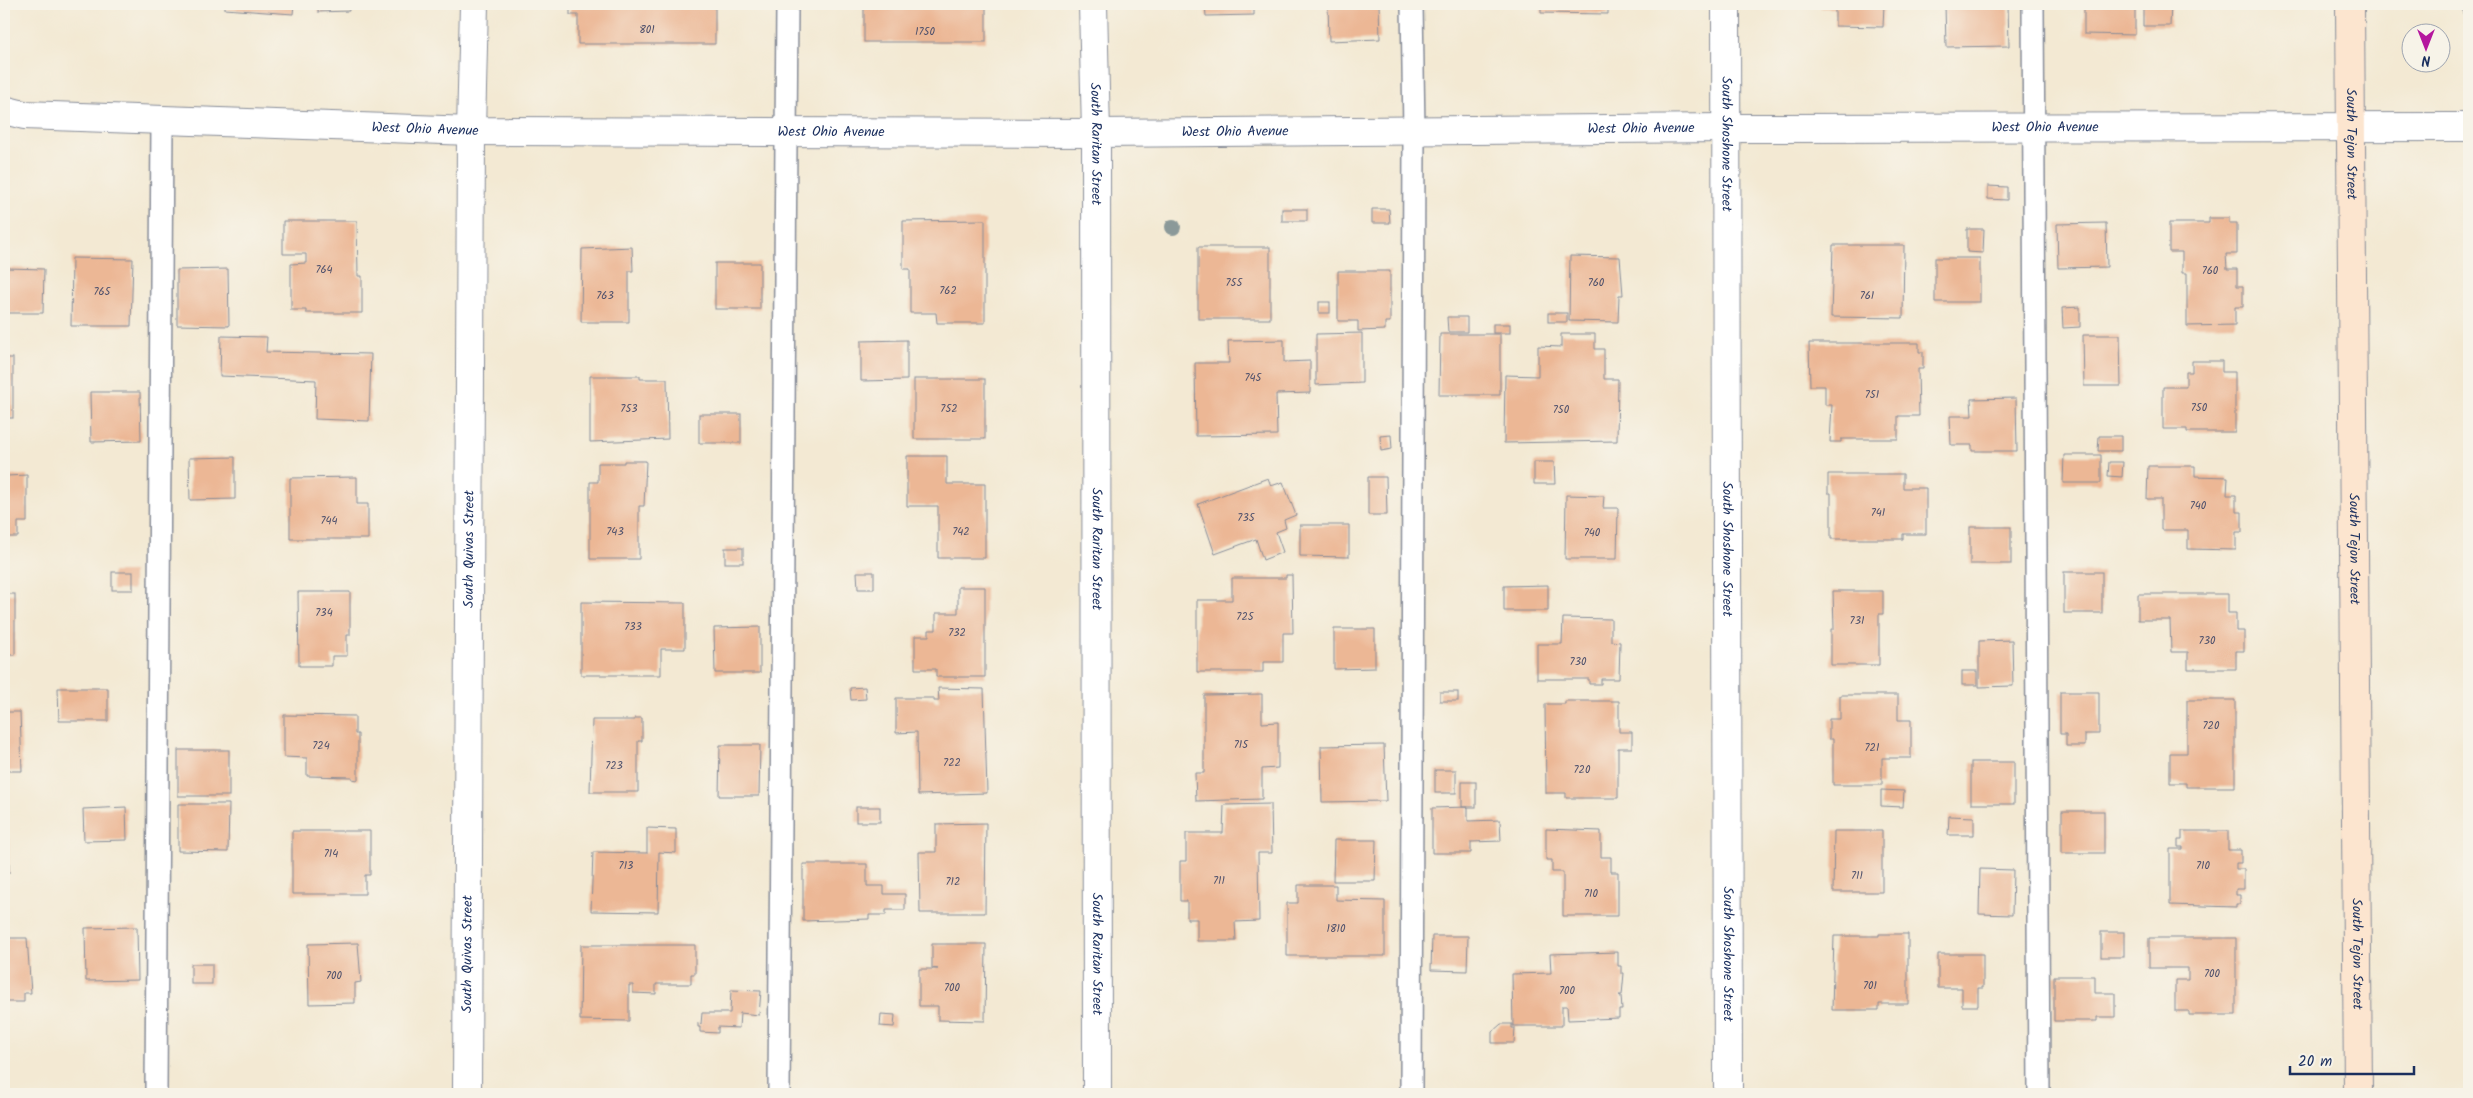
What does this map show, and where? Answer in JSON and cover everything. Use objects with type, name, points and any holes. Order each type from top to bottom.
[{"type":"street","name":"South Quivas Street","points":[[467,1094],[471,130],[474,4]]},
{"type":"street","name":"South Raritan Street","points":[[1093,4],[1096,133],[1097,1094]]},
{"type":"street","name":"South Shoshone Street","points":[[1726,4],[1728,1094]]},
{"type":"street","name":"South Tejon Street","points":[[2350,4],[2358,1094]]},
{"type":"street","name":"West Ohio Avenue","points":[[4,110],[24,115],[471,130],[1096,133],[1727,128],[2469,128]]},
{"type":"lane","points":[[780,1094],[787,4]]},
{"type":"lane","points":[[1412,4],[1414,130],[1412,1094]]},
{"type":"lane","points":[[2033,4],[2039,1094]]},
{"type":"lane","points":[[156,1094],[162,120]]},
{"type":"building","points":[[225,4],[294,4],[293,14],[225,9]]},
{"type":"building","points":[[318,4],[348,4],[349,11],[318,12]]},
{"type":"building","points":[[570,4],[715,4],[715,44],[578,44],[578,15],[570,15]]},
{"type":"building","points":[[864,4],[986,4],[986,42],[864,42]]},
{"type":"building","points":[[1205,4],[1254,4],[1254,15],[1206,16]]},
{"type":"building","points":[[1328,4],[1379,4],[1380,39],[1329,41]]},
{"type":"building","points":[[1541,4],[1608,4],[1608,14],[1541,13]]},
{"type":"building","points":[[1821,4],[1884,4],[1883,27],[1835,26],[1835,8],[1821,8]]},
{"type":"building","points":[[1945,4],[2008,4],[2009,46],[1946,47]]},
{"type":"building","points":[[2084,4],[2135,4],[2135,35],[2084,34]]},
{"type":"building","points":[[2143,4],[2171,4],[2170,26],[2143,26]]},
{"type":"building","points":[[2469,4],[2469,15],[2463,14],[2463,5]]},
{"type":"building","points":[[1988,186],[2007,187],[2007,200],[1988,199]]},
{"type":"building","points":[[1282,209],[1307,209],[1307,221],[1282,221]]},
{"type":"building","points":[[1372,209],[1389,209],[1390,223],[1372,223]]},
{"type":"building","points":[[2209,218],[2229,218],[2229,223],[2237,223],[2237,254],[2226,254],[2227,269],[2237,269],[2237,286],[2243,286],[2243,307],[2235,307],[2235,325],[2187,326],[2187,273],[2182,273],[2182,252],[2169,252],[2169,223],[2209,223]]},
{"type":"building","points":[[985,220],[985,323],[937,323],[936,313],[910,313],[910,269],[903,269],[903,221]]},
{"type":"building","points":[[283,221],[357,221],[358,276],[362,276],[362,313],[306,313],[306,310],[291,310],[291,264],[306,263],[306,254],[283,254]]},
{"type":"building","points":[[2106,223],[2107,267],[2058,268],[2057,224]]},
{"type":"building","points":[[1967,229],[1984,229],[1983,253],[1967,252]]},
{"type":"building","points":[[4,244],[6,244],[6,268],[44,269],[43,313],[4,313]]},
{"type":"building","points":[[1833,245],[1904,245],[1903,318],[1831,317]]},
{"type":"building","points":[[632,247],[633,271],[629,271],[629,322],[581,322],[582,249]]},
{"type":"building","points":[[1198,247],[1270,247],[1270,319],[1198,319]]},
{"type":"building","points":[[1570,256],[1620,257],[1623,295],[1619,295],[1618,322],[1569,321]]},
{"type":"building","points":[[72,258],[133,259],[131,326],[71,326]]},
{"type":"building","points":[[1935,258],[1980,258],[1980,302],[1935,302]]},
{"type":"building","points":[[715,263],[760,263],[760,309],[715,309]]},
{"type":"building","points":[[228,269],[229,326],[177,325],[177,270]]},
{"type":"building","points":[[1338,271],[1390,271],[1390,322],[1385,322],[1385,330],[1358,331],[1358,321],[1338,321]]},
{"type":"building","points":[[1319,302],[1330,302],[1330,313],[1319,313]]},
{"type":"building","points":[[2080,307],[2080,327],[2063,328],[2062,308]]},
{"type":"building","points":[[1548,313],[1567,313],[1567,322],[1548,322]]},
{"type":"building","points":[[1447,317],[1467,317],[1467,332],[1448,332]]},
{"type":"building","points":[[1493,324],[1510,324],[1510,333],[1493,333]]},
{"type":"building","points":[[1362,333],[1362,383],[1316,385],[1316,334]]},
{"type":"building","points":[[1440,334],[1500,334],[1500,395],[1439,395]]},
{"type":"building","points":[[1561,334],[1595,334],[1595,349],[1604,349],[1604,379],[1618,379],[1617,441],[1504,443],[1505,375],[1538,376],[1538,346],[1561,347]]},
{"type":"building","points":[[2083,335],[2120,335],[2121,386],[2084,386]]},
{"type":"building","points":[[221,336],[267,337],[266,352],[371,354],[369,421],[315,419],[316,380],[220,376]]},
{"type":"building","points":[[907,340],[907,380],[861,381],[861,341]]},
{"type":"building","points":[[1284,340],[1284,362],[1310,361],[1310,393],[1276,394],[1277,435],[1196,436],[1195,363],[1229,363],[1228,341]]},
{"type":"building","points":[[1809,343],[1919,343],[1919,352],[1923,352],[1923,369],[1918,369],[1919,416],[1898,416],[1898,439],[1841,439],[1841,442],[1830,442],[1832,405],[1825,405],[1825,386],[1810,386]]},
{"type":"building","points":[[4,358],[13,358],[13,418],[4,418]]},
{"type":"building","points":[[2192,361],[2222,361],[2222,372],[2235,372],[2235,432],[2187,432],[2187,429],[2163,429],[2163,387],[2186,387],[2186,372],[2192,372]]},
{"type":"building","points":[[590,376],[640,376],[640,379],[667,379],[668,439],[590,442]]},
{"type":"building","points":[[914,379],[985,379],[985,439],[914,439]]},
{"type":"building","points":[[90,392],[140,392],[141,441],[91,442]]},
{"type":"building","points":[[2016,398],[2017,451],[1972,451],[1972,445],[1951,445],[1950,416],[1972,416],[1971,399]]},
{"type":"building","points":[[699,414],[741,414],[741,443],[699,443]]},
{"type":"building","points":[[1391,435],[1392,449],[1381,451],[1380,436]]},
{"type":"building","points":[[2099,436],[2121,436],[2121,451],[2098,451]]},
{"type":"building","points":[[2064,455],[2101,455],[2101,483],[2063,483]]},
{"type":"building","points":[[907,456],[947,456],[947,484],[985,484],[985,558],[938,558],[938,506],[907,506]]},
{"type":"building","points":[[235,457],[235,499],[190,500],[189,458]]},
{"type":"building","points":[[624,461],[646,461],[644,506],[639,506],[639,559],[590,559],[590,482],[598,482],[598,463],[624,463]]},
{"type":"building","points":[[1534,462],[1554,462],[1555,484],[1534,484]]},
{"type":"building","points":[[2109,462],[2123,462],[2122,477],[2108,476]]},
{"type":"building","points":[[2148,466],[2195,466],[2195,476],[2228,477],[2227,495],[2236,495],[2236,512],[2242,512],[2242,532],[2236,532],[2236,550],[2188,549],[2188,530],[2161,530],[2161,499],[2147,499]]},
{"type":"building","points":[[4,471],[7,471],[7,476],[27,475],[27,522],[18,522],[18,537],[6,537],[6,541],[4,541]]},
{"type":"building","points":[[1828,474],[1903,474],[1903,488],[1926,488],[1926,534],[1903,534],[1903,539],[1831,539],[1831,493],[1828,493]]},
{"type":"building","points":[[357,477],[357,504],[368,504],[368,539],[290,539],[290,478]]},
{"type":"building","points":[[1368,477],[1386,477],[1387,515],[1368,515]]},
{"type":"building","points":[[1268,478],[1271,486],[1283,482],[1296,515],[1284,520],[1286,528],[1276,532],[1283,552],[1263,560],[1256,539],[1215,554],[1198,504]]},
{"type":"building","points":[[1566,495],[1604,496],[1603,508],[1618,508],[1617,559],[1565,559]]},
{"type":"building","points":[[1300,525],[1349,525],[1349,557],[1300,556]]},
{"type":"building","points":[[1970,527],[2011,527],[2011,564],[1970,564]]},
{"type":"building","points":[[725,548],[743,548],[743,563],[725,563]]},
{"type":"building","points":[[112,572],[133,572],[133,590],[112,590]]},
{"type":"building","points":[[857,572],[874,572],[874,589],[858,589]]},
{"type":"building","points":[[2064,572],[2102,572],[2102,613],[2064,613]]},
{"type":"building","points":[[1286,575],[1292,575],[1293,633],[1283,633],[1283,662],[1263,662],[1263,672],[1197,672],[1197,600],[1232,600],[1232,578],[1286,578]]},
{"type":"building","points":[[1548,585],[1548,611],[1504,611],[1504,586]]},
{"type":"building","points":[[958,587],[985,587],[985,677],[936,677],[936,669],[915,669],[915,636],[929,636],[929,630],[936,630],[936,613],[958,613]]},
{"type":"building","points":[[1833,591],[1883,591],[1883,614],[1879,614],[1879,665],[1831,665],[1831,629],[1834,629]]},
{"type":"building","points":[[298,592],[350,592],[350,635],[347,635],[347,656],[332,656],[332,666],[299,666]]},
{"type":"building","points":[[4,594],[15,594],[15,655],[4,655]]},
{"type":"building","points":[[2138,594],[2228,594],[2228,613],[2236,613],[2236,631],[2244,631],[2244,651],[2236,651],[2236,669],[2188,669],[2188,652],[2171,652],[2170,620],[2138,620]]},
{"type":"building","points":[[581,602],[685,603],[685,649],[661,649],[661,675],[581,675]]},
{"type":"building","points":[[1563,618],[1611,619],[1611,641],[1620,642],[1619,679],[1601,679],[1601,684],[1589,684],[1589,679],[1537,679],[1537,644],[1562,644]]},
{"type":"building","points":[[760,627],[760,673],[715,673],[714,628]]},
{"type":"building","points":[[1334,629],[1375,629],[1375,668],[1334,669]]},
{"type":"building","points":[[2012,640],[2013,686],[1979,687],[1979,641]]},
{"type":"building","points":[[1962,671],[1977,671],[1977,685],[1962,685]]},
{"type":"building","points":[[865,687],[866,699],[851,700],[850,688]]},
{"type":"building","points":[[58,688],[108,688],[108,721],[59,721]]},
{"type":"building","points":[[938,688],[984,689],[987,793],[918,795],[917,732],[896,733],[896,698],[934,698],[934,701],[939,701]]},
{"type":"building","points":[[1440,692],[1458,692],[1458,701],[1440,701]]},
{"type":"building","points":[[2060,692],[2099,692],[2099,734],[2085,734],[2085,746],[2066,746],[2066,734],[2060,734]]},
{"type":"building","points":[[1262,694],[1262,723],[1278,722],[1278,768],[1262,769],[1262,799],[1196,801],[1195,773],[1204,773],[1204,695]]},
{"type":"building","points":[[1840,695],[1898,695],[1898,720],[1911,720],[1911,758],[1882,758],[1882,785],[1833,785],[1833,739],[1829,739],[1829,719],[1840,719]]},
{"type":"building","points":[[2187,700],[2235,700],[2235,787],[2186,787],[2186,783],[2170,783],[2170,753],[2187,753]]},
{"type":"building","points":[[1565,701],[1619,701],[1619,732],[1632,732],[1632,748],[1618,748],[1618,798],[1566,798],[1566,793],[1546,793],[1545,704],[1565,704]]},
{"type":"building","points":[[4,712],[20,712],[22,771],[4,771]]},
{"type":"building","points":[[284,715],[355,716],[355,734],[358,734],[358,780],[352,779],[352,777],[307,776],[307,758],[284,757]]},
{"type":"building","points":[[635,718],[642,718],[642,741],[638,741],[638,792],[590,792],[592,720],[635,720]]},
{"type":"building","points":[[720,745],[760,745],[759,796],[719,796]]},
{"type":"building","points":[[1384,745],[1386,801],[1322,802],[1321,746]]},
{"type":"building","points":[[178,750],[229,750],[229,796],[178,796]]},
{"type":"building","points":[[1971,762],[2014,762],[2014,804],[1971,804]]},
{"type":"building","points":[[1435,770],[1456,770],[1456,793],[1435,793]]},
{"type":"building","points":[[1462,782],[1476,782],[1476,807],[1462,807]]},
{"type":"building","points":[[1881,790],[1904,791],[1903,807],[1881,806]]},
{"type":"building","points":[[178,804],[229,804],[228,852],[178,851]]},
{"type":"building","points":[[1271,804],[1272,853],[1258,853],[1259,921],[1235,922],[1236,941],[1197,941],[1197,919],[1187,919],[1187,901],[1180,901],[1180,861],[1186,861],[1186,833],[1223,833],[1224,805]]},
{"type":"building","points":[[126,807],[127,840],[84,841],[83,809]]},
{"type":"building","points":[[856,807],[880,807],[880,822],[856,822]]},
{"type":"building","points":[[1468,807],[1468,821],[1500,820],[1501,841],[1471,842],[1471,853],[1432,853],[1432,808]]},
{"type":"building","points":[[2062,811],[2104,811],[2104,853],[2062,853]]},
{"type":"building","points":[[1949,816],[1974,817],[1974,835],[1948,835]]},
{"type":"building","points":[[986,823],[985,913],[920,913],[919,852],[936,852],[936,824]]},
{"type":"building","points":[[647,828],[676,829],[676,853],[659,852],[658,912],[591,911],[593,852],[647,853]]},
{"type":"building","points":[[1546,829],[1601,831],[1601,857],[1611,857],[1611,872],[1618,872],[1618,916],[1563,916],[1563,872],[1552,872],[1552,860],[1546,860]]},
{"type":"building","points":[[292,831],[370,831],[370,875],[365,875],[365,894],[292,894]]},
{"type":"building","points":[[1834,831],[1882,831],[1882,892],[1833,892]]},
{"type":"building","points":[[2182,831],[2228,831],[2228,850],[2241,850],[2241,863],[2236,863],[2236,869],[2244,869],[2244,889],[2236,889],[2236,895],[2240,895],[2240,904],[2236,904],[2236,907],[2170,905],[2170,849],[2183,849],[2183,847],[2178,847],[2178,840],[2182,840]]},
{"type":"building","points":[[4,838],[9,838],[9,873],[4,873]]},
{"type":"building","points":[[1334,840],[1376,840],[1375,881],[1333,881]]},
{"type":"building","points":[[803,864],[867,864],[867,886],[884,886],[884,894],[905,894],[905,910],[886,910],[886,915],[869,915],[869,919],[803,921]]},
{"type":"building","points":[[1980,869],[2013,870],[2012,915],[1979,914]]},
{"type":"building","points":[[1298,885],[1336,885],[1336,900],[1385,901],[1385,956],[1287,956],[1287,903],[1298,903]]},
{"type":"building","points":[[137,927],[138,980],[86,981],[85,928]]},
{"type":"building","points":[[2101,932],[2124,932],[2124,957],[2101,957]]},
{"type":"building","points":[[1879,934],[1908,934],[1908,1004],[1879,1004],[1879,1010],[1832,1010],[1834,936],[1879,936]]},
{"type":"building","points":[[1432,936],[1468,936],[1467,971],[1431,970]]},
{"type":"building","points":[[4,938],[27,938],[31,993],[24,993],[24,1002],[4,1002]]},
{"type":"building","points":[[2149,938],[2236,938],[2236,1015],[2189,1015],[2189,1011],[2175,1011],[2175,980],[2188,980],[2188,968],[2149,968]]},
{"type":"building","points":[[358,943],[361,982],[355,983],[355,1003],[309,1004],[308,944]]},
{"type":"building","points":[[932,944],[986,944],[985,1021],[938,1020],[938,1006],[919,1006],[919,969],[938,969],[932,968]]},
{"type":"building","points":[[581,945],[695,945],[695,974],[691,974],[691,984],[656,984],[656,994],[633,993],[633,985],[629,985],[629,1021],[580,1020]]},
{"type":"building","points":[[1618,952],[1618,966],[1621,966],[1621,973],[1624,973],[1622,995],[1619,995],[1621,996],[1622,1010],[1619,1010],[1619,1018],[1568,1020],[1567,1006],[1562,1006],[1562,1026],[1513,1026],[1512,974],[1551,973],[1550,954]]},
{"type":"building","points":[[1938,954],[1983,954],[1983,988],[1978,988],[1978,1006],[1962,1006],[1962,988],[1938,988]]},
{"type":"building","points":[[191,964],[212,964],[212,984],[191,984]]},
{"type":"building","points":[[2054,976],[2095,976],[2095,993],[2115,993],[2115,1017],[2097,1017],[2097,1021],[2054,1021]]},
{"type":"building","points":[[731,990],[761,991],[759,1015],[740,1013],[739,1028],[718,1027],[718,1033],[700,1032],[698,1023],[701,1024],[702,1013],[730,1013]]},
{"type":"building","points":[[881,1014],[895,1015],[894,1027],[880,1026]]},
{"type":"building","points":[[1501,1024],[1512,1024],[1512,1028],[1515,1028],[1514,1043],[1492,1043],[1492,1032]]}]
